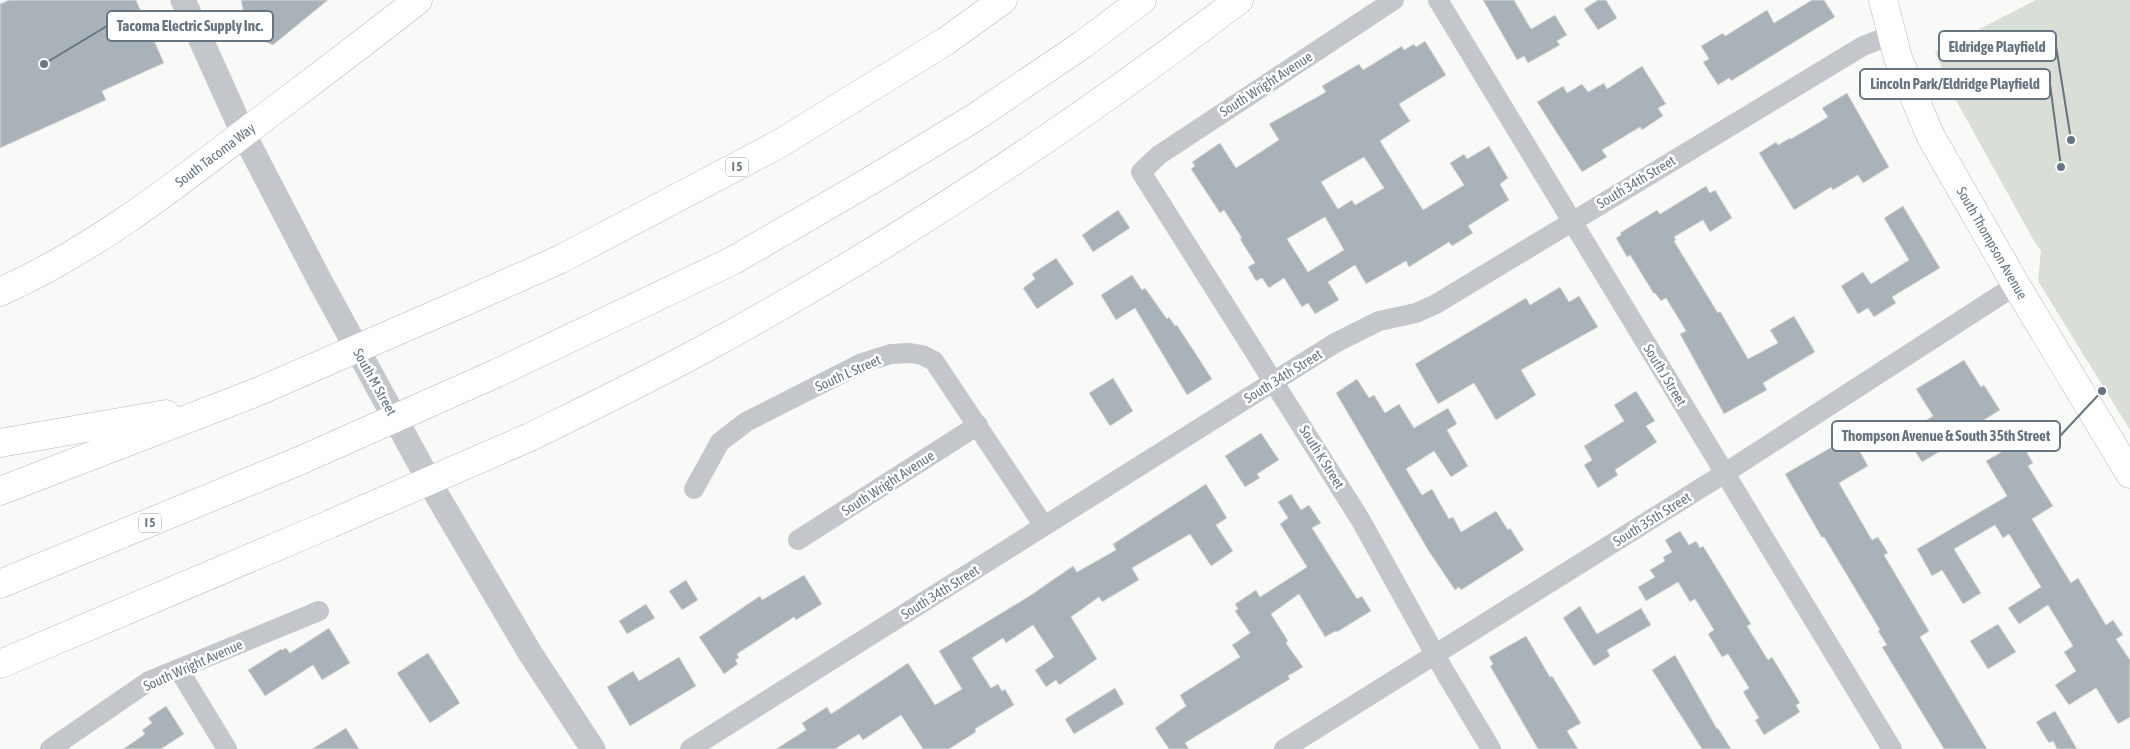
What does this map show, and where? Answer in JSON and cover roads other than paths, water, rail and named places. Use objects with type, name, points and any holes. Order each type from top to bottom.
[{"type":"main road","name":"South Tacoma Way","points":[[0,292],[23,282],[146,207],[418,0]]},
{"type":"main road","name":"I 5","points":[[0,491],[257,392],[561,259],[779,144],[946,41],[1003,0]]},
{"type":"main road","name":"I 5","points":[[0,584],[299,461],[497,373],[742,256],[974,118],[1082,45],[1142,0]]},
{"type":"main road","points":[[0,664],[530,437],[702,350],[841,270],[1046,140],[1150,68],[1239,0]]},
{"type":"main road","name":"South Thompson Avenue","points":[[1883,0],[1905,79],[1930,136],[2016,285],[2130,474]]},
{"type":"main road","points":[[0,443],[226,404]]},
{"type":"street","name":"South M Street","points":[[183,0],[243,133],[320,281],[466,546],[539,668],[593,749]]},
{"type":"street","name":"South Wright Avenue","points":[[1141,172],[1159,155],[1394,0]]},
{"type":"street","name":"South J Street","points":[[1438,0],[1892,749]]},
{"type":"street","name":"South 34th Street","points":[[690,749],[1360,329],[1387,319],[1416,313],[1436,304],[1863,46],[1892,35]]},
{"type":"street","name":"South K Street","points":[[1141,172],[1360,519],[1491,749]]},
{"type":"street","name":"South 35th Street","points":[[1284,749],[1435,653],[1725,474],[2016,285]]},
{"type":"street","name":"South L Street","points":[[694,489],[720,442],[746,422],[862,363],[891,354],[922,355],[934,361],[1044,526]]},
{"type":"street","name":"South Wright Avenue","points":[[798,540],[978,425]]},
{"type":"street","name":"South Wright Avenue","points":[[56,748],[149,681],[319,611]]},
{"type":"street","points":[[178,670],[227,749]]},
{"type":"place","name":"Tacoma Electric Supply Inc.","points":[[44,64]]},
{"type":"place","name":"Eldridge Playfield","points":[[2071,140]]},
{"type":"place","name":"Lincoln Park/Eldridge Playfield","points":[[2061,167]]},
{"type":"place","name":"Thompson Avenue & South 35th Street","points":[[2102,391]]}]
